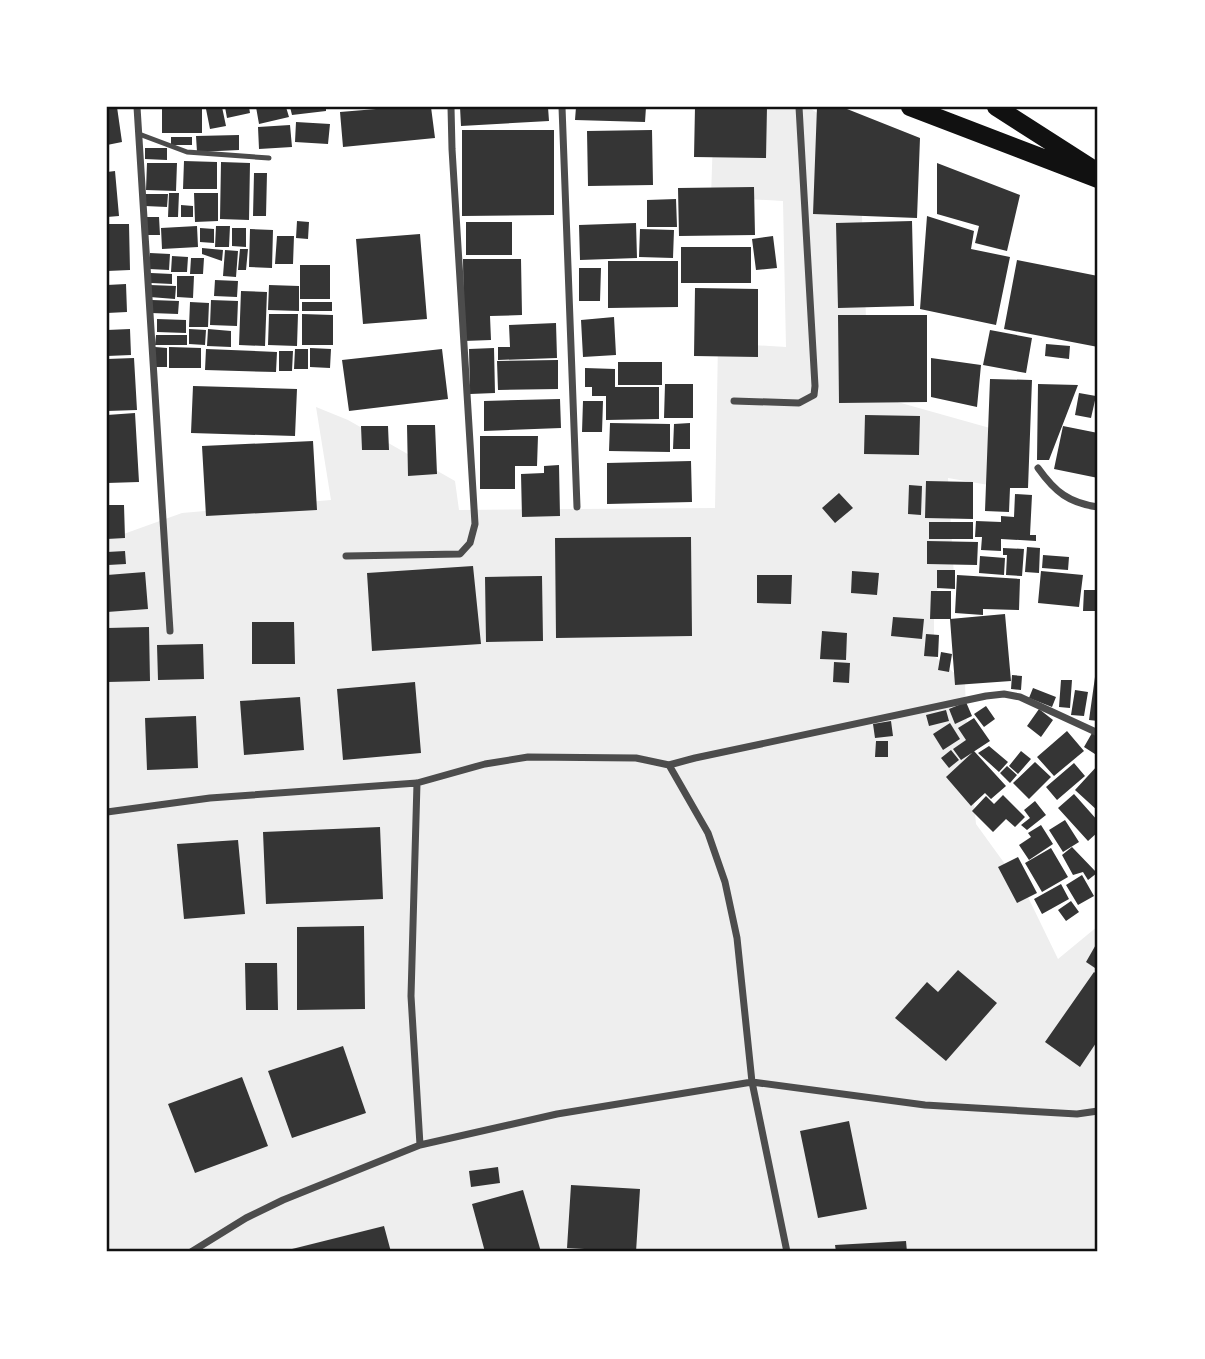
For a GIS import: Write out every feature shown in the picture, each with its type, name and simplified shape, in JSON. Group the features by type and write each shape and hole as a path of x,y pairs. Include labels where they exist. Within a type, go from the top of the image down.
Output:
{"main road":[{"path":"910,107 1098,178"},
{"path":"996,107 1098,172"}],"street":[{"path":"137,107 170,631"},
{"path":"346,556 460,554 470,542 475,524 451,107"},
{"path":"562,107 578,507"},
{"path":"734,401 799,403 814,395 815,372 799,107"},
{"path":"1038,468 1047,482 1062,496 1080,504 1098,507"},
{"path":"107,812 210,798 417,783 485,764 528,758 636,758 669,765 1004,694 1020,697 1098,733"},
{"path":"669,765 708,833 725,881 737,938 752,1082 788,1252"},
{"path":"417,783 411,996 420,1145"},
{"path":"191,1252 246,1218 284,1200 420,1145 557,1114 752,1082 925,1105 1077,1114 1098,1111"}],"lane":[{"path":"139,134 187,152 269,158"}],"shaded area":[{"path":"714,107 808,107 859,140 869,394 997,430 1006,488 948,478 954,576 934,593 934,656 965,682 976,824 1026,893 1058,959 1098,926 1098,1252 107,1252 107,540 182,513 331,500 316,407 348,420 455,481 459,510 715,508 718,343 786,347 783,201 711,197"}],"building":[{"path":"117,107 122,142 107,145 107,108"},
{"path":"162,107 202,107 202,133 162,133"},
{"path":"222,107 226,126 210,129 206,109"},
{"path":"225,107 249,107 250,113 227,118"},
{"path":"256,107 286,107 289,117 259,124"},
{"path":"290,107 326,107 326,111 292,115"},
{"path":"431,107 435,138 343,147 340,112"},
{"path":"460,107 548,107 549,121 461,126"},
{"path":"576,107 646,107 645,122 575,120"},
{"path":"695,107 767,107 766,158 694,157"},
{"path":"817,107 842,107 920,138 917,218 813,214"},
{"path":"296,122 330,124 328,144 295,142"},
{"path":"290,125 292,147 259,149 258,127"},
{"path":"462,130 554,130 554,215 462,216"},
{"path":"652,130 653,185 588,186 587,131"},
{"path":"239,135 239,150 197,152 196,136"},
{"path":"171,137 192,137 192,145 171,145"},
{"path":"145,148 167,148 167,160 145,159"},
{"path":"184,161 217,162 217,189 183,189"},
{"path":"221,162 250,163 249,220 220,219"},
{"path":"147,163 177,163 176,191 146,190"},
{"path":"937,163 1020,195 1007,251 975,243 979,226 937,214"},
{"path":"115,171 119,216 107,217 107,172"},
{"path":"254,173 267,173 266,216 253,216"},
{"path":"754,187 755,235 679,236 678,188"},
{"path":"169,193 179,193 178,217 168,217"},
{"path":"194,193 218,193 218,221 195,222"},
{"path":"145,194 168,194 167,207 145,206"},
{"path":"676,199 677,227 647,227 647,200"},
{"path":"181,205 193,206 193,217 181,217"},
{"path":"927,216 974,231 971,249 1010,257 996,325 920,309"},
{"path":"146,217 159,217 160,235 147,235"},
{"path":"297,221 309,222 308,239 296,238"},
{"path":"912,221 914,306 838,308 836,223"},
{"path":"466,222 512,222 512,255 466,255"},
{"path":"636,223 637,258 580,260 579,225"},
{"path":"107,224 129,224 130,270 107,271"},
{"path":"197,226 198,247 162,249 161,228"},
{"path":"216,226 230,226 229,247 215,247"},
{"path":"200,228 214,229 214,243 200,242"},
{"path":"232,228 246,228 246,247 232,246"},
{"path":"250,229 273,230 272,268 249,267"},
{"path":"640,229 674,230 673,258 639,257"},
{"path":"420,234 427,319 363,324 356,239"},
{"path":"277,236 294,236 293,264 275,264"},
{"path":"773,236 777,268 756,270 752,239"},
{"path":"681,247 751,247 751,283 681,283"},
{"path":"202,248 223,250 222,261 202,254"},
{"path":"240,249 248,249 246,270 238,270"},
{"path":"225,250 238,251 236,277 223,276"},
{"path":"150,253 170,254 169,270 149,269"},
{"path":"172,256 188,257 187,272 171,272"},
{"path":"191,258 204,258 203,274 190,274"},
{"path":"463,259 521,259 522,315 490,316 491,340 464,341"},
{"path":"1017,260 1098,276 1098,347 1004,329"},
{"path":"608,261 678,261 678,307 608,308"},
{"path":"300,265 330,265 330,299 300,299"},
{"path":"579,268 601,268 600,301 579,301"},
{"path":"151,273 172,274 172,284 151,283"},
{"path":"177,276 194,276 193,298 177,297"},
{"path":"215,280 238,281 237,297 214,296"},
{"path":"126,284 127,312 107,313 107,285"},
{"path":"150,285 176,286 175,299 150,297"},
{"path":"269,285 299,286 299,311 268,310"},
{"path":"695,288 758,289 758,357 694,356"},
{"path":"241,291 267,292 265,346 239,345"},
{"path":"152,300 179,301 178,314 151,313"},
{"path":"211,300 238,301 237,326 210,325"},
{"path":"190,302 209,303 208,327 189,327"},
{"path":"302,302 332,302 332,311 302,311"},
{"path":"269,314 298,314 297,346 268,345"},
{"path":"302,314 333,315 333,345 302,345"},
{"path":"838,315 927,315 927,402 839,403"},
{"path":"614,317 616,355 583,357 581,320"},
{"path":"157,319 186,320 186,333 157,332"},
{"path":"556,323 557,358 498,360 498,347 510,347 509,325"},
{"path":"130,329 131,355 107,356 107,330"},
{"path":"189,329 206,330 205,345 189,344"},
{"path":"208,329 231,331 231,347 207,346"},
{"path":"990,330 1032,338 1026,373 983,365"},
{"path":"156,335 187,335 187,345 155,345"},
{"path":"1046,344 1070,346 1069,359 1045,356"},
{"path":"155,347 167,348 167,367 154,367"},
{"path":"169,347 201,348 201,368 169,368"},
{"path":"310,348 331,349 330,368 310,367"},
{"path":"494,348 495,393 470,394 469,349"},
{"path":"206,349 277,352 276,372 205,370"},
{"path":"295,349 308,349 308,369 294,369"},
{"path":"442,349 448,399 349,411 342,360"},
{"path":"279,351 293,351 292,371 279,371"},
{"path":"134,358 137,410 107,411 107,359"},
{"path":"931,358 981,365 977,407 931,397"},
{"path":"558,360 558,389 498,390 497,361"},
{"path":"618,362 662,362 662,385 618,385"},
{"path":"585,368 615,369 615,387 659,387 659,419 606,420 606,396 592,396 592,387 585,387"},
{"path":"990,379 1032,380 1028,488 1010,488 1009,512 985,511"},
{"path":"665,384 693,384 693,418 664,418"},
{"path":"1038,384 1078,385 1049,460 1037,460"},
{"path":"193,386 297,389 295,436 191,433"},
{"path":"1079,393 1096,396 1091,418 1075,415"},
{"path":"560,399 561,428 484,431 484,401"},
{"path":"583,401 603,401 602,432 582,432"},
{"path":"135,413 139,482 107,483 107,415"},
{"path":"865,415 920,416 919,455 864,454"},
{"path":"610,423 670,424 670,452 609,451"},
{"path":"690,423 690,449 673,449 674,424"},
{"path":"407,425 435,425 437,474 408,476"},
{"path":"361,426 388,426 389,450 362,450"},
{"path":"1063,426 1098,433 1098,478 1054,469"},
{"path":"480,436 538,436 537,466 515,466 515,489 480,489"},
{"path":"313,441 317,510 206,516 202,446"},
{"path":"691,461 692,502 607,504 607,463"},
{"path":"559,465 560,516 522,517 521,474 544,473 544,466"},
{"path":"926,481 973,482 973,519 925,518"},
{"path":"909,485 922,486 921,515 908,514"},
{"path":"839,493 853,508 835,523 822,508"},
{"path":"1015,494 1032,495 1030,535 1036,535 1036,541 1001,539 1001,551 981,550 982,537 975,537 976,521 1001,522 1001,516 1014,517"},
{"path":"107,505 124,505 125,538 107,539"},
{"path":"929,522 973,522 973,539 929,539"},
{"path":"691,537 692,636 556,638 555,538"},
{"path":"927,541 978,542 977,565 927,564"},
{"path":"1027,547 1040,548 1039,573 1025,572"},
{"path":"1003,548 1024,549 1022,576 1006,575 1007,555 1003,555"},
{"path":"125,551 126,564 108,565 107,552"},
{"path":"1043,555 1069,557 1068,570 1042,568"},
{"path":"980,556 1005,558 1004,575 979,573"},
{"path":"473,566 481,644 372,651 367,573"},
{"path":"937,570 955,570 955,589 937,588"},
{"path":"852,571 879,573 877,595 851,593"},
{"path":"1041,571 1083,575 1079,607 1038,603"},
{"path":"145,572 148,609 107,612 107,575"},
{"path":"757,575 792,575 791,604 757,603"},
{"path":"957,575 1020,579 1019,610 983,609 983,615 955,613"},
{"path":"542,576 543,641 486,642 485,577"},
{"path":"1084,590 1098,590 1098,611 1083,611"},
{"path":"931,591 951,591 951,619 930,619"},
{"path":"1005,614 1011,681 955,685 950,619"},
{"path":"893,617 924,619 922,639 891,636"},
{"path":"252,622 294,622 295,664 252,664"},
{"path":"149,627 150,681 107,682 107,628"},
{"path":"822,631 847,633 846,660 820,659"},
{"path":"926,634 939,635 938,657 924,656"},
{"path":"203,644 204,679 158,680 157,645"},
{"path":"941,652 952,654 949,672 938,670"},
{"path":"834,662 850,663 849,683 833,682"},
{"path":"1012,675 1022,676 1021,690 1011,689"},
{"path":"1095,677 1098,677 1098,721 1089,720"},
{"path":"1061,680 1072,680 1070,708 1059,707"},
{"path":"415,682 421,753 343,760 337,689"},
{"path":"1033,688 1056,697 1052,707 1029,698"},
{"path":"1075,690 1088,692 1084,716 1071,715"},
{"path":"300,697 304,750 244,755 240,701"},
{"path":"966,702 972,716 955,724 949,709"},
{"path":"986,706 995,719 984,727 974,714"},
{"path":"1039,709 1053,720 1041,737 1027,726"},
{"path":"946,710 949,721 929,726 926,715"},
{"path":"196,716 198,768 147,770 145,718"},
{"path":"974,718 990,741 961,760 953,749 966,740 958,728"},
{"path":"891,721 893,736 875,738 873,724"},
{"path":"950,723 960,739 943,750 933,734"},
{"path":"1067,731 1084,751 1054,776 1037,757"},
{"path":"1092,733 1098,736 1098,756 1084,747"},
{"path":"876,741 888,741 888,757 875,757"},
{"path":"989,746 1008,762 999,772 978,753"},
{"path":"951,750 959,760 949,768 941,758"},
{"path":"974,751 1006,786 991,799 985,793 971,806 946,777"},
{"path":"1021,751 1031,759 1018,774 1009,766"},
{"path":"1035,762 1051,777 1029,799 1013,783"},
{"path":"1074,763 1085,776 1057,800 1046,787"},
{"path":"1098,765 1098,811 1075,790"},
{"path":"1007,766 1017,775 1010,783 1000,773"},
{"path":"1074,794 1098,821 1098,832 1088,841 1058,808"},
{"path":"1003,795 1025,817 1015,827 1006,819 993,832 972,811 986,796 994,804"},
{"path":"1035,801 1046,815 1027,830 1021,825 1030,818 1024,810"},
{"path":"1065,820 1079,842 1063,852 1049,830"},
{"path":"1041,825 1053,844 1029,860 1019,845 1031,837 1028,833"},
{"path":"380,827 383,899 266,904 263,832"},
{"path":"238,840 245,914 184,919 177,844"},
{"path":"1072,847 1097,873 1088,880 1083,872 1073,875 1062,855"},
{"path":"1051,848 1068,877 1042,892 1025,863"},
{"path":"1018,857 1037,893 1017,903 998,867"},
{"path":"1082,875 1094,896 1078,905 1066,885"},
{"path":"1061,884 1069,899 1042,914 1034,899"},
{"path":"1071,901 1079,912 1066,921 1058,910"},
{"path":"364,926 365,1009 297,1010 297,927"},
{"path":"1098,941 1098,970 1086,962"},
{"path":"245,963 277,963 278,1010 246,1010"},
{"path":"958,970 997,1003 946,1061 895,1018 927,982 938,992"},
{"path":"1094,972 1098,975 1098,1040 1080,1067 1045,1042"},
{"path":"343,1046 366,1113 292,1138 268,1071"},
{"path":"242,1077 268,1146 195,1173 168,1104"},
{"path":"849,1121 867,1209 818,1218 800,1131"},
{"path":"498,1167 500,1183 471,1187 469,1171"},
{"path":"571,1185 640,1189 636,1252 567,1248"},
{"path":"523,1190 541,1252 485,1252 472,1204"},
{"path":"384,1226 391,1252 288,1250"},
{"path":"906,1241 907,1252 836,1252 835,1245"}]}
